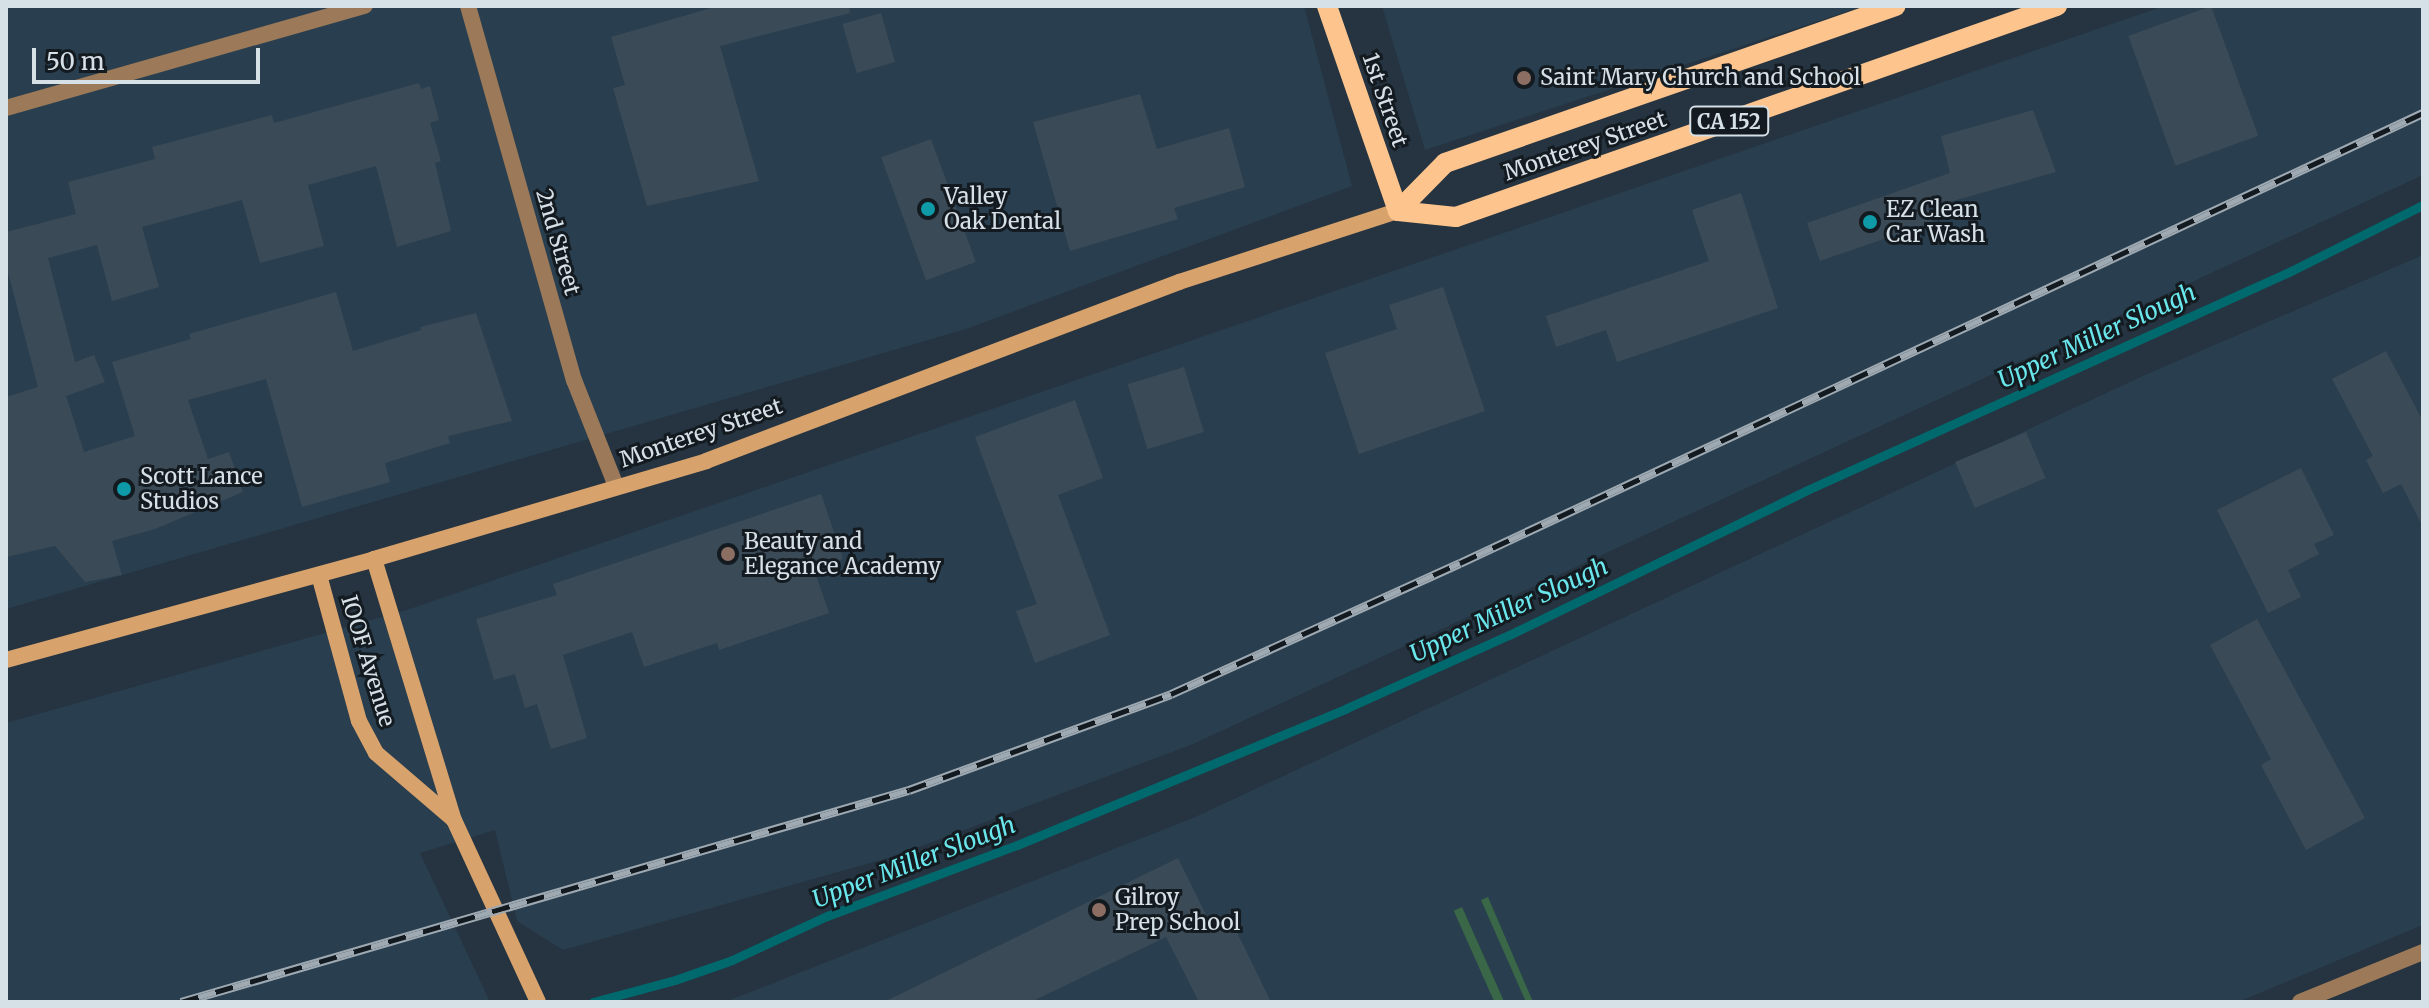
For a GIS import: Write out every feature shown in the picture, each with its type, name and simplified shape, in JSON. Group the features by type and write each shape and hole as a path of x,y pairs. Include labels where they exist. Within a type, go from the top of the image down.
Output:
{"main road":[{"name":"1st Street","path":"1327,6 1398,211"},
{"name":"Monterey Street","path":"1398,211 1445,163 1895,6"},
{"name":"Monterey Street","path":"6,660 319,575 706,461 1179,282 1398,211 1456,217 2057,6"},
{"name":"IOOF Avenue","path":"374,559 454,820 538,1002"},
{"name":"IOOF Avenue","path":"319,575 359,721 376,753 454,820"}],"street":[{"path":"6,108 365,6"},
{"name":"2nd Street","path":"468,6 574,380 616,486"},
{"path":"2300,1002 2423,952"}],"shaded area":[{"path":"6,6 1304,6 1352,186 966,329 6,609"},
{"name":"Saint Mary Church and School","path":"1382,6 1864,6 1425,150"},
{"path":"2164,6 2423,6 2423,175 1193,744 898,855 563,950 517,921 495,830 420,853 490,1002 6,1002 6,723 407,610"},
{"path":"2423,255 2423,925 2238,1002 725,1002 1193,818 2145,375"}],"green space":[{"path":"1488,897 1533,1002 1526,1002 1481,900"},
{"path":"1462,907 1504,1002 1494,1002 1454,911"}],"building":[{"path":"718,6 849,6 850,13 720,46 759,181 647,206 613,88 625,85 611,37"},
{"path":"2211,6 2258,136 2176,166 2128,36"},
{"path":"881,13 895,62 857,73 843,24"},
{"path":"419,83 421,89 430,86 439,120 430,123 441,161 435,163 451,231 397,247 376,166 308,185 324,246 260,263 242,200 142,227 159,287 112,301 97,245 48,258 75,362 94,355 105,382 66,396 84,452 135,436 112,362 191,339 189,334 336,292 353,351 421,330 420,327 476,313 512,421 448,436 450,443 385,463 390,482 302,507 266,379 188,400 208,459 229,452 243,492 155,529 112,541 122,575 85,582 55,546 6,557 6,397 38,387 6,265 6,232 76,214 68,182 155,159 152,147 272,115 274,123"},
{"path":"1140,94 1157,149 1229,128 1245,187 1174,208 1178,219 1070,251 1033,122"},
{"path":"2033,110 2056,172 1928,208 1933,222 1820,261 1807,223 1950,173 1941,136"},
{"name":"Valley Oak Dental","path":"931,139 976,262 926,280 881,157"},
{"path":"1741,193 1778,308 1617,362 1606,330 1556,347 1546,316 1709,261 1692,210"},
{"path":"1443,287 1485,411 1359,454 1325,353 1397,329 1389,305"},
{"path":"2386,351 2423,421 2423,527 2401,484 2383,493 2366,460 2373,456 2332,379"},
{"path":"1184,367 1204,432 1147,449 1128,384"},
{"path":"1075,400 1103,478 1058,495 1110,635 1035,663 1016,611 1037,604 975,437"},
{"path":"2026,432 2046,478 1975,508 1955,462"},
{"path":"2301,468 2334,535 2314,544 2319,554 2288,570 2301,597 2268,613 2217,510"},
{"path":"821,494 843,559 814,569 829,613 719,650 717,643 644,667 632,632 563,655 587,738 551,749 537,704 525,708 515,674 494,680 476,619 557,595 553,584"},
{"path":"2257,619 2365,818 2306,850 2261,765 2271,759 2210,645"},
{"path":"1178,858 1213,929 1231,920 1271,1002 1199,1002 1166,937 1031,1002 884,1002"}],"waterway":[{"name":"Upper Miller Slough","path":"593,1002 675,980 732,960 827,916 1017,845 1347,708 1509,635 1805,491 2289,272 2423,205"}],"railway":[{"path":"181,1002 909,790 1171,694 1460,563 2423,113"}],"place":[{"name":"Saint Mary Church and School","path":"1524,78"},
{"name":"Valley Oak Dental","path":"928,209"},
{"name":"EZ Clean Car Wash","path":"1870,222"},
{"name":"Scott Lance Studios","path":"124,489"},
{"name":"Beauty and Elegance Academy","path":"728,554"},
{"name":"Gilroy Prep School","path":"1099,910"}]}
